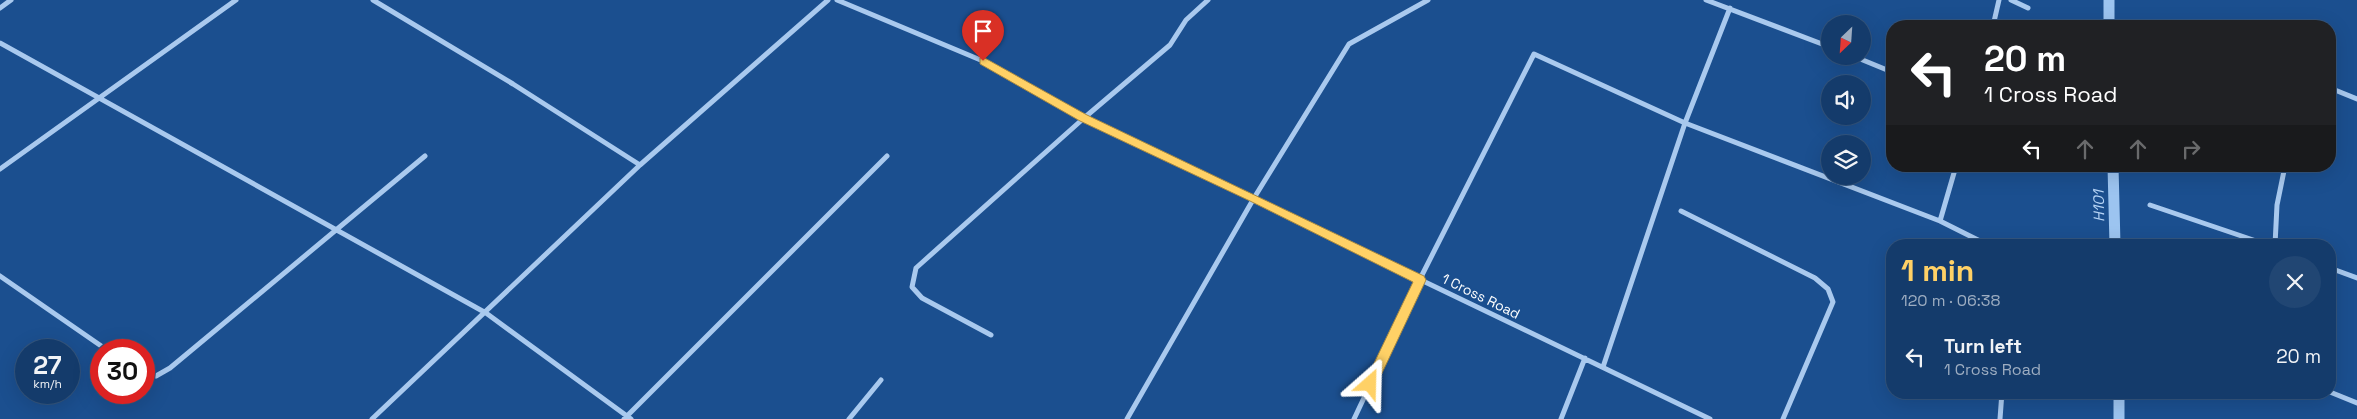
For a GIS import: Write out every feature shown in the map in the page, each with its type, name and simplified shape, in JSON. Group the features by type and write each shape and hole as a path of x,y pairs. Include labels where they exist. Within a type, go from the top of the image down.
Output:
{"street":[{"path":"0,8 11,0"},
{"path":"0,169 236,0"},
{"path":"373,0 513,84 640,165"},
{"path":"372,419 640,165 828,0"},
{"name":"1 Cross Road","path":"837,0 983,61 1084,118 1254,198 1710,419"},
{"path":"991,336 922,298 912,286 916,268 1084,118 1170,45 1186,20 1208,0"},
{"path":"1127,419 1254,198 1349,44 1426,3 1428,0"},
{"path":"1706,0 1821,43"},
{"path":"1994,20 1999,0"},
{"path":"2011,0 2028,8"},
{"path":"1603,367 1685,123 1730,8"},
{"path":"0,43 338,229 486,313 627,418 887,156"},
{"path":"1354,419 1420,280 1534,54 1685,123 1940,220 1976,239"},
{"path":"1871,63 1886,70"},
{"path":"2336,90 2357,98"},
{"path":"155,376 170,368 426,156"},
{"path":"1940,220 1954,172"},
{"path":"2275,239 2277,205 2285,172"},
{"path":"2150,205 2250,239"},
{"path":"1681,211 1815,278 1828,289 1833,302 1783,419"},
{"path":"2336,270 2357,278"},
{"path":"0,276 91,339"},
{"path":"1561,419 1585,358"},
{"path":"849,419 881,380"},
{"path":"2336,394 2357,403"},
{"path":"2000,419 2001,399"}],"waterway":[{"name":"H101","path":"2109,0 2109,20"},
{"name":"H101","path":"2113,172 2115,239"},
{"name":"H101","path":"2119,399 2119,419"}],"route":[{"path":"983,61 1084,118 1254,198 1420,280 1370,384"}]}
